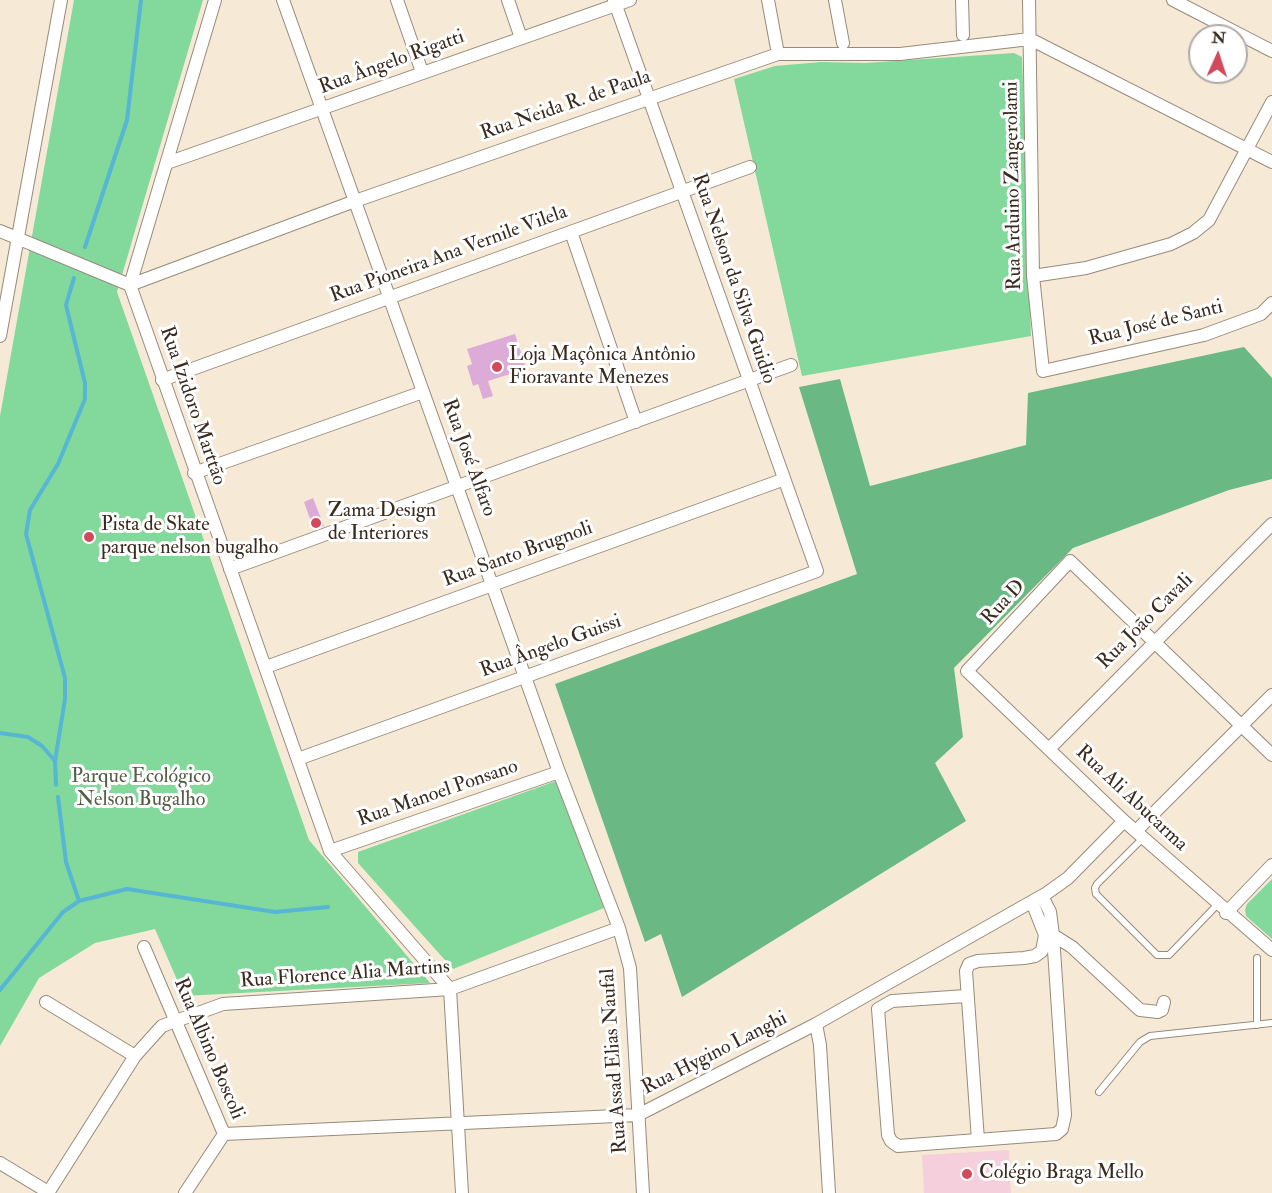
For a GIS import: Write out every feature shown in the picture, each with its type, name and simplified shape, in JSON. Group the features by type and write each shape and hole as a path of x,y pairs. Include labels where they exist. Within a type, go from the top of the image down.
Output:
{"street":[{"path":"0,336 61,0"},
{"path":"0,231 130,285 215,0"},
{"name":"Rua José Alfaro","path":"283,0 559,772 619,928"},
{"path":"397,0 423,72"},
{"path":"508,0 521,38"},
{"name":"Rua Ângelo Rigatti","path":"167,163 521,38 615,2 630,0"},
{"path":"768,0 778,54"},
{"path":"835,0 843,43"},
{"path":"962,0 963,35"},
{"name":"Rua Arduino Zangerolami","path":"1029,0 1033,276 1043,371"},
{"path":"1173,0 1272,51"},
{"name":"Rua Nelson da Silva Guidio","path":"615,2 782,480 817,571"},
{"path":"1030,39 1272,162"},
{"name":"Rua Neida R. de Paula","path":"130,285 355,201 778,54 900,54 1030,39"},
{"path":"1033,276 1086,268 1171,244 1193,232 1209,220 1272,102"},
{"name":"Rua Pioneira Ana Vernile Vilela","path":"162,380 750,167"},
{"path":"571,232 636,422"},
{"name":"Rua Izidoro Marttão","path":"130,285 194,473 266,667 330,852 450,989"},
{"name":"Rua José de Santi","path":"1043,371 1204,335 1261,314 1272,303"},
{"path":"230,569 791,365"},
{"path":"194,473 423,392"},
{"name":"Rua Santo Brugnoli","path":"266,667 782,480"},
{"name":"Rua João Cavali","path":"1049,749 1272,524"},
{"name":"Rua D","path":"967,671 1070,561 1154,642"},
{"name":"Rua Ângelo Guissi","path":"298,759 817,571"},
{"path":"1154,642 1272,755"},
{"name":"Rua Ali Abucarma","path":"967,671 1124,821 1222,909 1272,950"},
{"path":"1140,834 1272,695"},
{"name":"Rua Manoel Ponsano","path":"330,852 559,772"},
{"name":"Rua Hygino Langhi","path":"224,1134 638,1115 816,1024 1037,899 1068,878 1124,821"},
{"path":"1222,909 1272,865"},
{"path":"966,996 892,1001 879,1010 888,1135 891,1141 898,1146 1056,1134 1065,1124 1049,935 1050,912 1037,899"},
{"name":"Rua Florence Alia Martins","path":"48,1193 135,1056 162,1026 223,1004 450,989 619,928"},
{"name":"Rua Assad Elias Naufal","path":"619,928 630,968 643,1193"},
{"path":"978,1140 966,971 969,964 1035,956 1045,946 1049,935"},
{"path":"1049,935 1072,947 1140,1010 1158,1012 1162,1010 1164,1002"},
{"name":"Rua Albino Boscoli","path":"144,947 224,1134 185,1193"},
{"path":"450,989 462,1193"},
{"path":"46,1002 135,1056"},
{"path":"816,1024 820,1045 829,1193"},
{"path":"0,1163 48,1193"}],"lane":[{"path":"1140,834 1095,888 1096,894 1157,956 1169,956 1222,909"},
{"path":"1257,958 1257,1024"},
{"path":"1098,1092 1140,1042 1150,1036 1272,1023"}],"shaded area":[{"name":"Colégio Braga Mello","path":"1009,1150 1011,1193 924,1193 922,1155"}],"green space":[{"name":"Parque Ecológico Nelson Bugalho","path":"74,0 203,0 117,292 309,840 430,983 184,996 155,929 95,943 39,978 0,1046 0,416"},
{"path":"1014,53 1022,57 1031,336 802,376 734,79 775,66 821,62 865,63"},
{"path":"1244,347 1272,378 1272,479 1229,490 1073,548 954,668 963,737 935,763 966,821 682,997 661,934 645,942 555,684 857,574 799,387 840,379 870,486 1026,445 1028,393"},
{"path":"556,781 604,908 453,969 358,863 358,852"},
{"path":"1272,879 1272,939 1246,916 1245,910 1247,904"}],"building":[{"name":"Loja Maçônica Antônio Fioravante Menezes","path":"515,334 526,369 488,381 493,396 483,399 478,384 473,386 467,366 472,364 467,349"},
{"path":"313,498 324,526 314,530 304,502"}],"waterway":[{"path":"85,247 127,120 141,0"},
{"path":"56,785 55,761 65,699 65,678 26,534 30,510 58,464 85,399 85,383 66,305 74,278"},
{"path":"0,733 28,737 42,746 55,761"},
{"path":"58,797 66,862 79,901"},
{"path":"0,990 63,912 79,901 127,889 275,912 328,907"}],"place":[{"name":"Loja Maçônica Antônio Fioravante Menezes","path":"497,367"},
{"name":"Zama Design de Interiores","path":"316,523"},
{"name":"Pista de Skate parque nelson bugalho","path":"89,537"},
{"name":"Colégio Braga Mello","path":"967,1174"}]}
